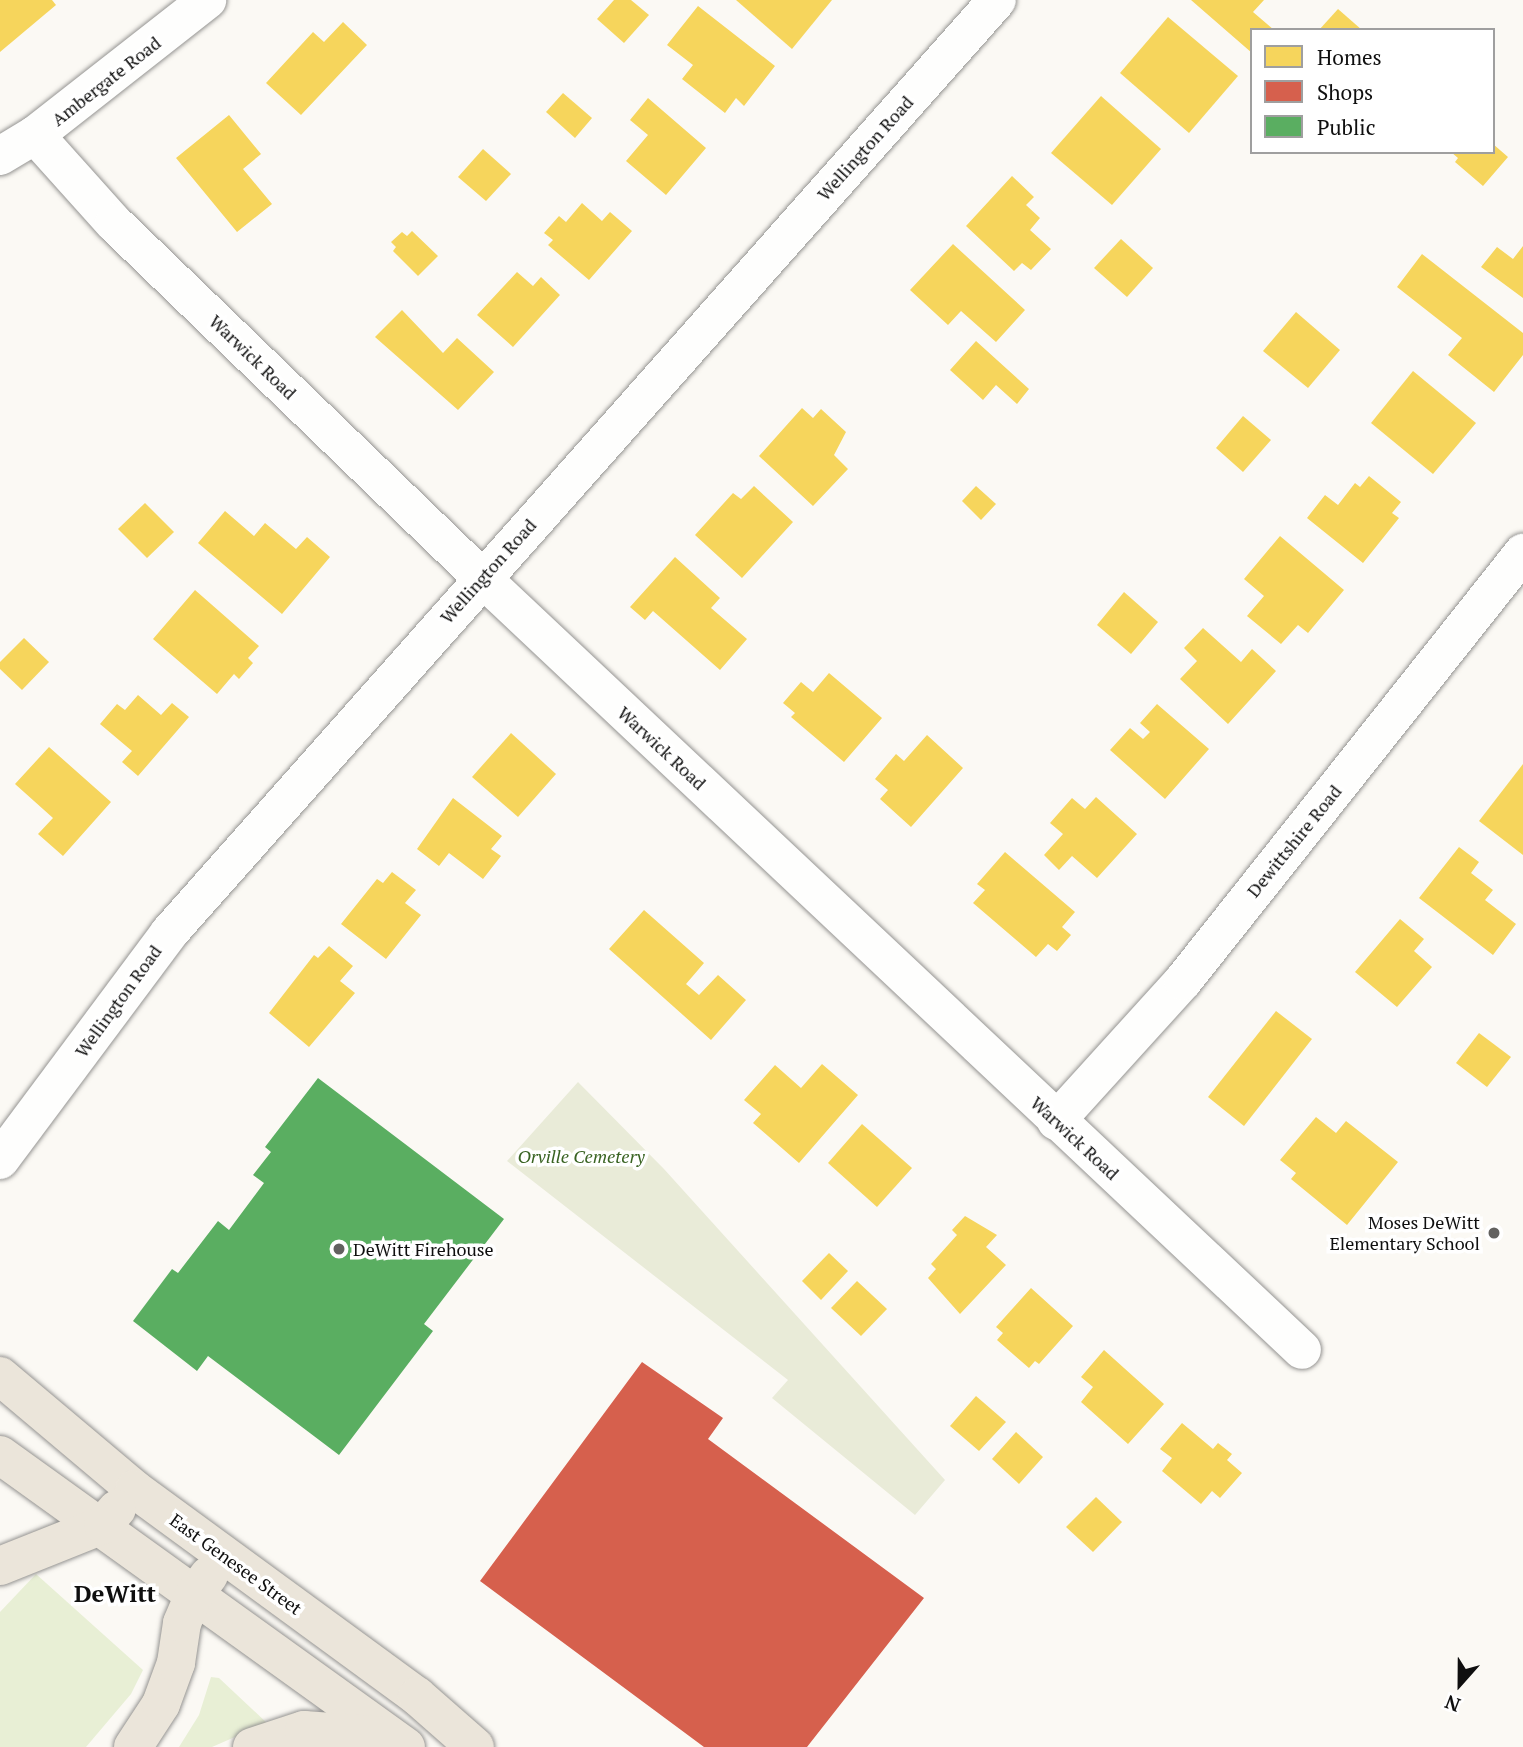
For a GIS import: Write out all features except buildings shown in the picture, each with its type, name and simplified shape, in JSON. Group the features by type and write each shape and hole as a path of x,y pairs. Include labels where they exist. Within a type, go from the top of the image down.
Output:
{"main road":[{"name":"East Genesee Street","path":"0,1376 134,1489 417,1696 475,1747"},
{"path":"0,1455 103,1525 194,1595 397,1742"},
{"path":"0,1566 103,1525 134,1489"},
{"path":"133,1747 171,1679 182,1622 194,1595 224,1555"},
{"path":"252,1747 304,1730 397,1742"}],"street":[{"name":"Ambergate Road","path":"0,156 35,135 207,0"},
{"name":"Wellington Road","path":"0,1160 169,933 997,0"},
{"name":"Warwick Road","path":"35,135 114,223 482,578 1302,1350"},
{"name":"Dewittshire Road","path":"1056,1121 1183,981 1523,553"}],"green space":[{"name":"Orville Cemetery","path":"578,1082 664,1169 945,1480 915,1515 772,1398 788,1380 507,1161"},
{"path":"36,1574 143,1670 131,1694 86,1747 0,1747 0,1612"},
{"path":"211,1677 219,1678 267,1723 212,1747 179,1747 199,1715"}],"place":[{"name":"Moses DeWitt Elementary School","path":"1494,1233"},
{"name":"DeWitt Firehouse","path":"339,1249"}],"district":[{"name":"DeWitt","path":"115,1594"}]}
